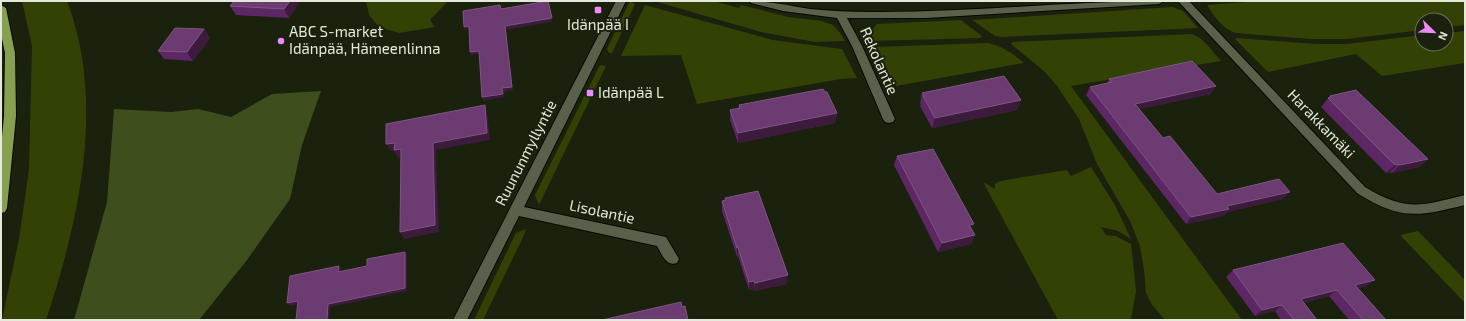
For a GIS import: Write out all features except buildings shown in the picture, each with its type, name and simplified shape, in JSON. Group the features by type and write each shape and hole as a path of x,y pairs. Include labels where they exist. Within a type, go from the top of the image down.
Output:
{"highway":[{"path":"1,8 10,54 10,116 1,208"}],"street":[{"name":"Ruununmyllyntie","path":"460,320 621,1"},
{"path":"755,1 799,10 841,16 902,16 1099,3 1160,1"},
{"name":"Harakkamäki","path":"1183,1 1366,193 1389,206 1406,210 1422,210 1465,200"},
{"name":"Rekolantie","path":"841,16 857,46 888,119"},
{"name":"Lisolantie","path":"515,210 661,241 672,259"}],"green space":[{"path":"22,1 67,1 79,40 85,80 86,120 84,161 69,243 46,320 2,320 19,239 29,169 32,46"},
{"path":"366,1 448,1 430,20 435,27 399,33 379,27 369,15"},
{"path":"630,1 635,4 612,53 609,53 607,49"},
{"path":"654,1 718,1 717,2 739,8 741,5 788,17 822,21 833,25 845,41 815,42 761,32"},
{"path":"1260,1 1465,1 1465,25 1454,26 1454,12 1414,12 1414,31 1347,39 1310,39 1236,33 1223,26 1207,5"},
{"path":"645,5 773,40 842,49 857,78 841,79 697,104 681,55 621,56"},
{"path":"1173,7 1183,11 1198,28 1001,37 995,36 972,20"},
{"path":"961,20 982,36 980,38 870,41 867,36 877,24"},
{"path":"1465,31 1465,63 1382,76 1356,54 1268,72 1235,39 1316,44 1347,44 1414,36 1414,52 1454,52 1454,32"},
{"path":"1192,34 1200,38 1221,61 1071,86 1242,320 1165,320 1152,305 1146,293 1140,246 1130,221 1097,164 1079,119 1057,86 1045,72 1011,44 1012,42"},
{"path":"988,43 1003,48 1024,63 896,86 873,47"},
{"path":"600,65 606,66 539,205 535,195"},
{"path":"321,91 302,145 290,199 247,260 199,320 74,320 107,202 114,109 171,112 198,109 231,117 272,94"},
{"path":"1091,167 1115,205 1131,239 1118,231 1101,227 1106,235 1116,236 1131,244 1136,291 1131,320 1058,320 983,182 995,189 995,184 1000,181 1067,170 1071,176"},
{"path":"526,229 483,320 474,320 516,233"},
{"path":"1418,231 1465,280 1465,303 1400,235"}],"place":[{"name":"Idänpää I","path":"598,10"},
{"name":"ABC S-market Idänpää, Hämeenlinna","path":"281,41"},
{"name":"Idänpää L","path":"590,93"}]}
